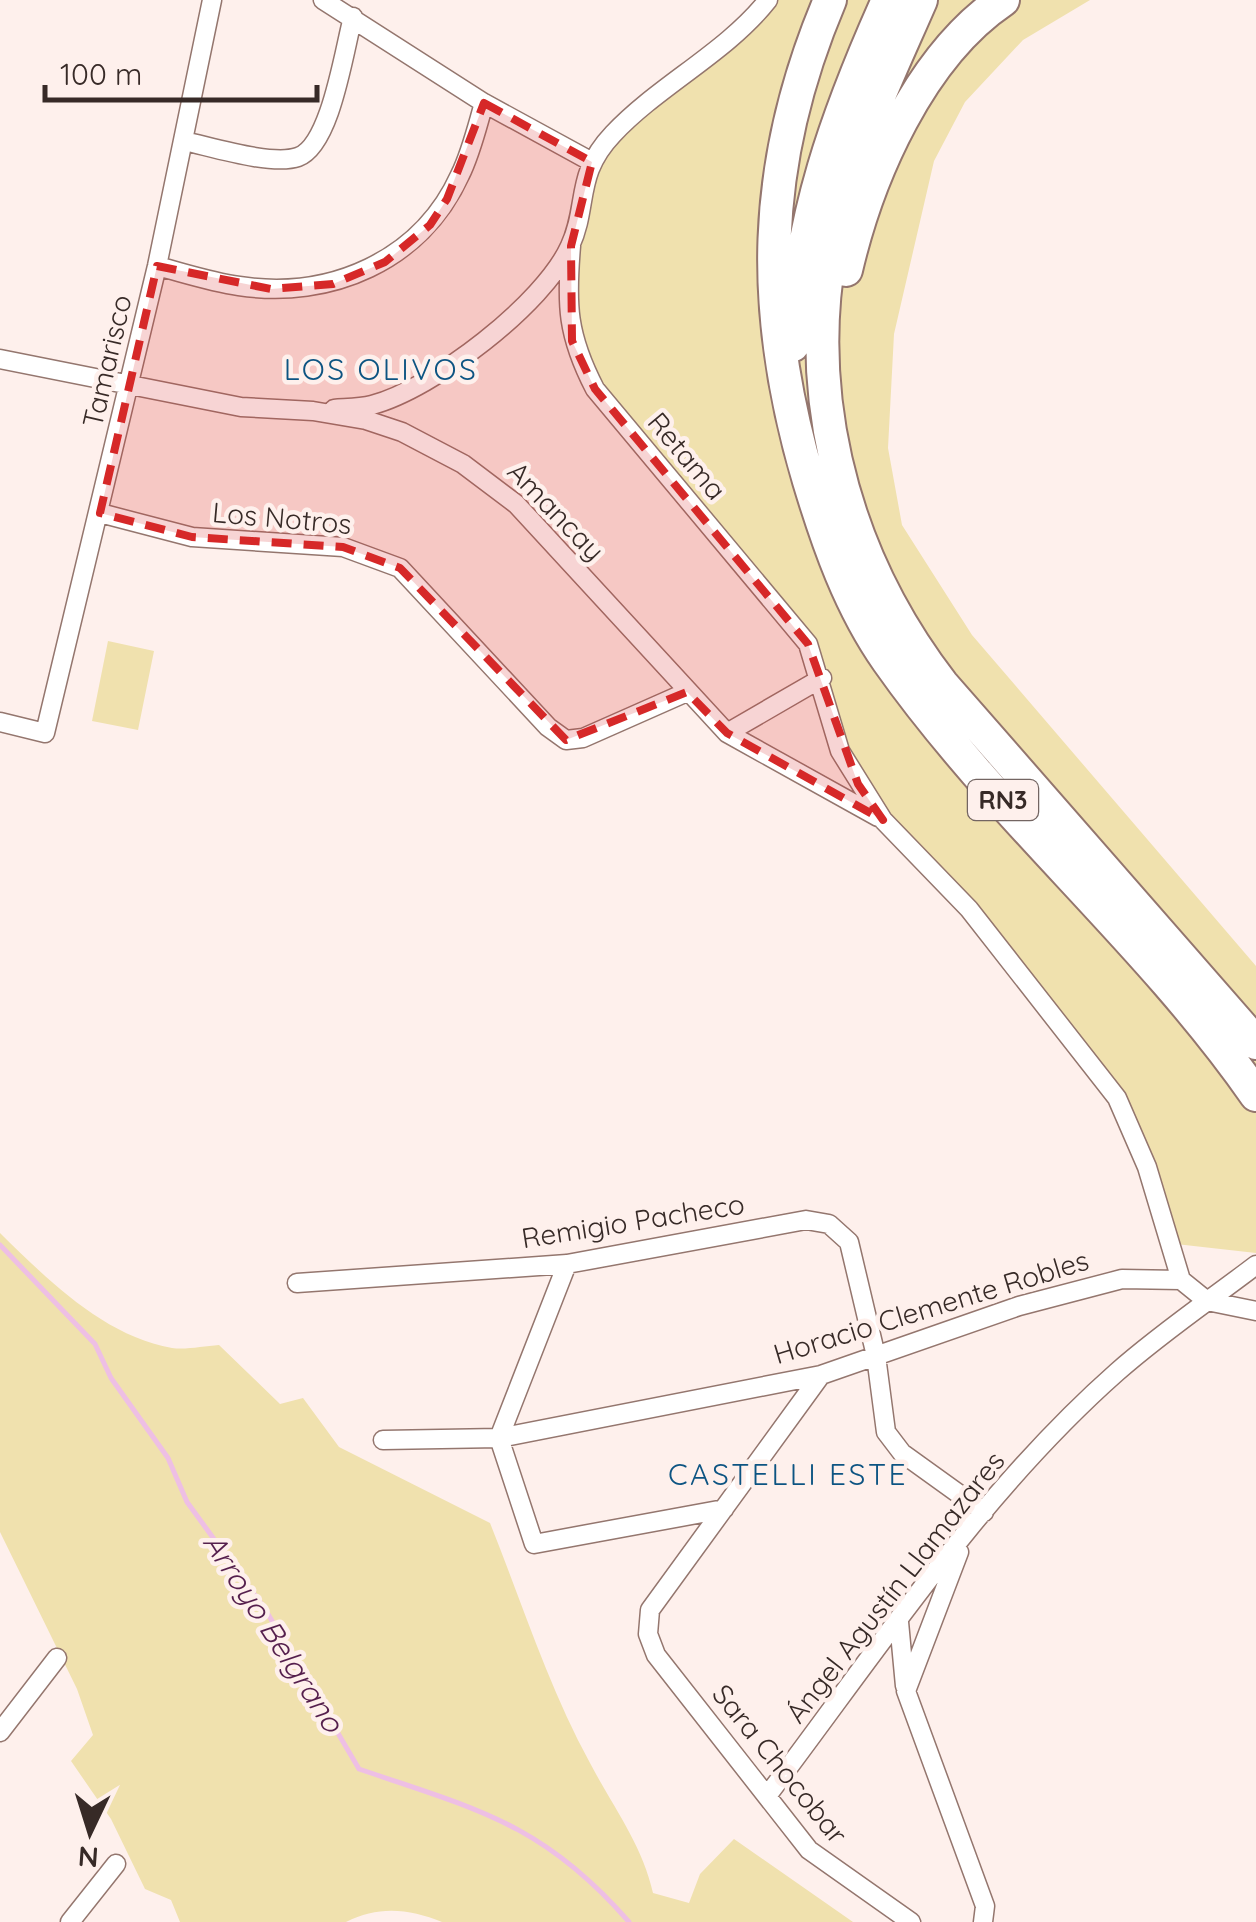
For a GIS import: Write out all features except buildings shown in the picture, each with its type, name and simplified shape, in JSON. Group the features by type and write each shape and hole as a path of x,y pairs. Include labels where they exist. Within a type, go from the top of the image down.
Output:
{"highway":[{"path":"806,471 780,362 773,253 783,157 815,34 830,0"},
{"name":"RN3","path":"888,0 826,153 799,262 794,382 806,471 840,572 889,662 1033,835 1228,1055 1256,1095"},
{"name":"RN3","path":"922,0 871,116 839,210 825,290 823,372 835,461 855,531 885,598 920,656 1256,1044"},
{"path":"823,372 852,246 899,129 954,45 1003,0"}],"street":[{"name":"Tamarisco","path":"0,722 45,732 157,266 212,0"},
{"path":"324,0 484,103 592,162 612,134 768,0"},
{"path":"184,141 276,158 296,158 310,150 322,134 353,17"},
{"path":"157,266 237,286 271,289 333,284 385,262 430,225 447,199 461,174 484,103"},
{"name":"Retama","path":"592,162 583,183 570,246 566,308 572,341 595,389 808,644 822,678 840,751 882,820"},
{"path":"313,411 372,405 416,386 473,351 529,300 570,246"},
{"name":"Amancay","path":"0,361 241,407 313,411 402,432 492,482 728,733 882,820"},
{"name":"Los Notros","path":"100,513 192,537 342,547 400,568 548,727 566,740 584,738 687,692"},
{"path":"728,733 822,678"},
{"path":"882,820 969,909 1117,1098 1147,1167 1181,1280 1207,1301 1256,1311"},
{"name":"Remigio Pacheco","path":"297,1283 567,1264 806,1220 829,1224 849,1242 876,1356"},
{"path":"567,1264 499,1438 534,1544 724,1509 821,1375"},
{"name":"Ángel Agustín Llamazares","path":"767,1796 984,1512 1116,1373 1256,1264"},
{"name":"Horacio Clemente Robles","path":"383,1440 499,1438 821,1375 1019,1306 1105,1282 1148,1277 1181,1280"},
{"path":"876,1356 886,1432 902,1453 984,1512"},
{"name":"Sara Chocobar","path":"724,1509 650,1610 648,1634 656,1655 809,1850 911,1922"},
{"path":"906,1692 966,1533"},
{"path":"899,1622 906,1692 984,1914"},
{"path":"0,1732 57,1658"},
{"path":"70,1922 116,1864"}],"highlighted area":[{"path":"484,103 592,162 571,246 572,341 595,389 808,644 858,784 883,820 727,733 687,692 566,740 400,568 343,547 192,537 100,513 157,266 271,289 333,284 385,262 430,225 447,199"}],"shaded area":[{"path":"768,0 1090,0 1023,40 965,102 934,161 894,334 888,448 902,525 972,635 1256,966 1256,1253 1167,1243 1117,1098 858,784 815,658 595,389 567,308 592,162"},
{"path":"108,641 154,651 138,730 92,721"},
{"path":"0,1233 58,1287 100,1319 147,1342 172,1348 219,1345 280,1404 303,1398 339,1447 490,1523 562,1705 634,1842 653,1893 689,1903 700,1874 734,1839 853,1922 442,1922 418,1914 382,1911 346,1922 180,1922 171,1900 145,1889 111,1819 71,1761 93,1735 77,1689 0,1532"}],"waterway":[{"name":"Arroyo Belgrano","path":"0,1245 95,1344 111,1378 168,1458 187,1502 265,1609 359,1769 474,1809 537,1841 568,1862 629,1922"}],"district":[{"name":"LOS OLIVOS","path":"381,370"},
{"name":"CASTELLI ESTE","path":"788,1475"}]}
